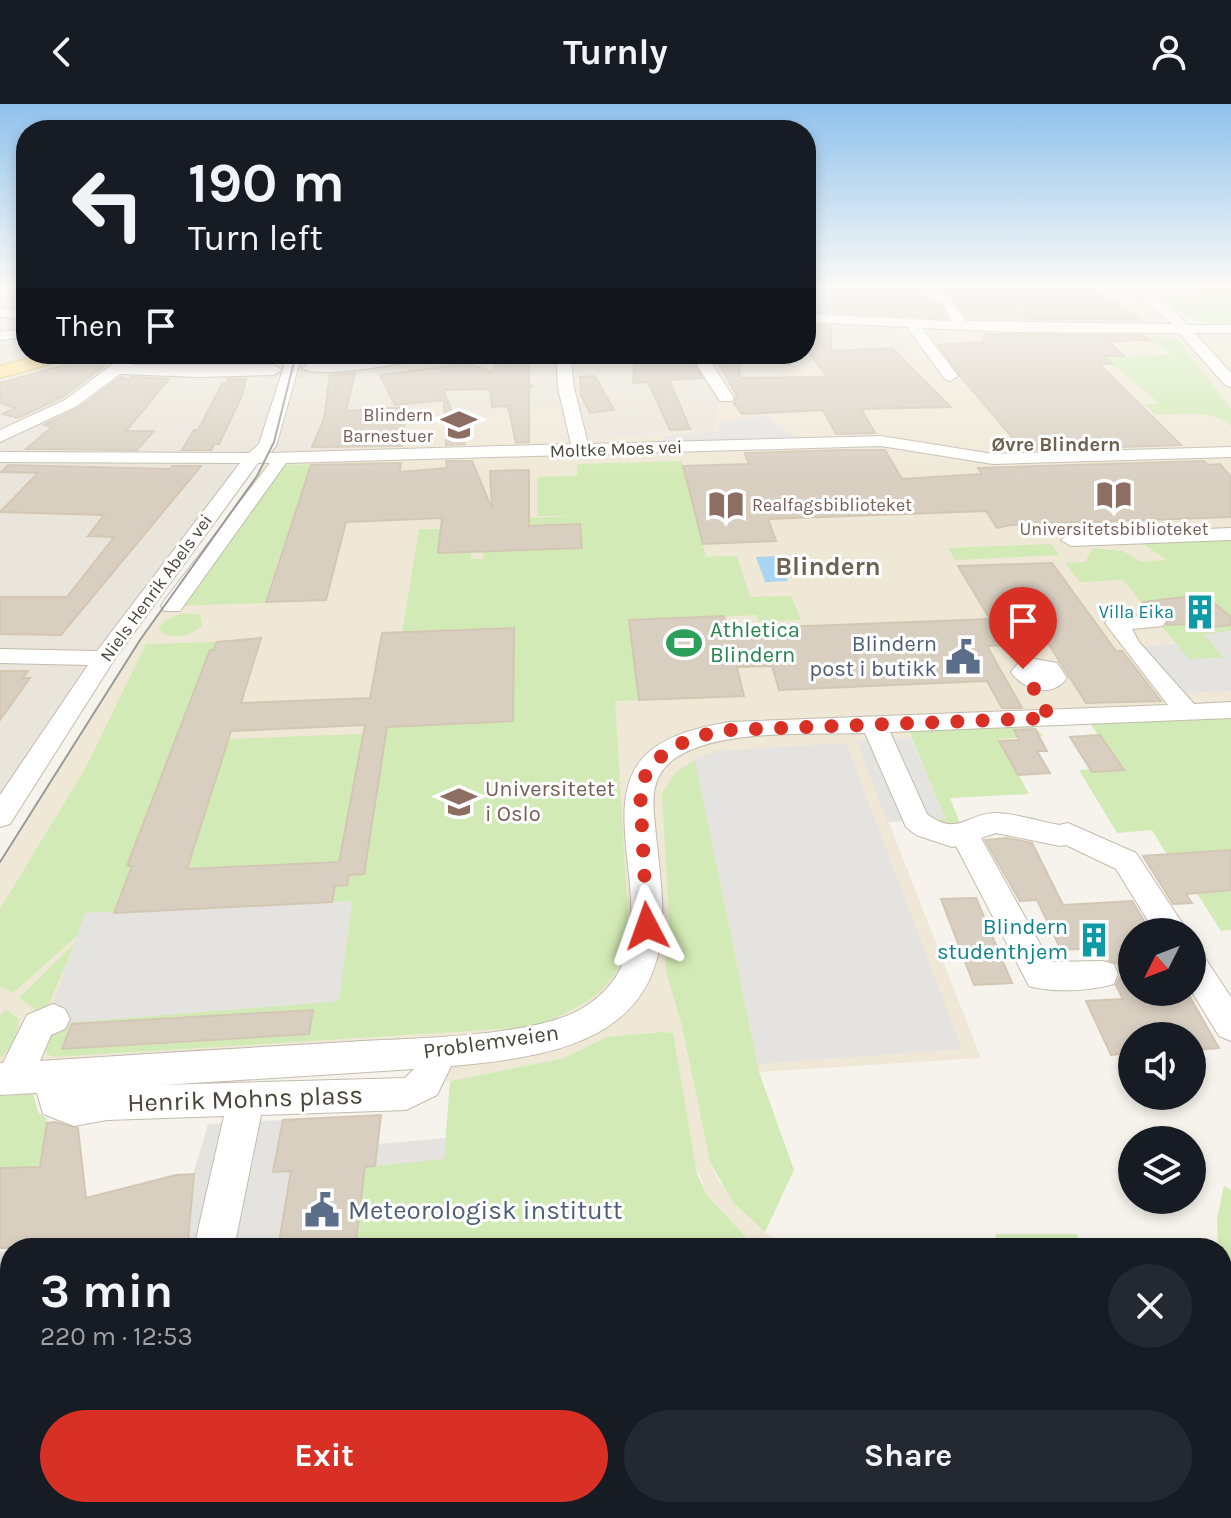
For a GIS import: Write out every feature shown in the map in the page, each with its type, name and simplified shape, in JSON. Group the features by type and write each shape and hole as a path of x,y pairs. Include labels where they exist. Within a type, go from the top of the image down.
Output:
{"main road":[{"path":"0,372 30,364"}],"street":[{"path":"931,351 923,357 944,376"},
{"path":"1203,351 1231,382"},
{"path":"0,437 71,403 123,364"},
{"name":"Niels Henrik Abels vei","path":"0,817 104,658 253,458 267,446 292,364"},
{"path":"310,368 365,364"},
{"path":"564,364 566,388 581,450"},
{"path":"705,364 726,398"},
{"path":"117,369 198,372 274,370"},
{"name":"Moltke Moes vei","path":"0,457 253,458 581,450 721,440 895,442 993,459 1231,452"},
{"path":"172,606 278,465"},
{"path":"1071,540 1231,534"},
{"path":"1155,621 1116,623 1187,712"},
{"path":"0,656 104,658"},
{"path":"1030,681 1050,718"},
{"name":"Problemveien","path":"7,1078 435,1051 555,1036 595,1019 624,993 645,953 647,926 640,789 644,776 662,755 694,738 720,732 1231,710"},
{"path":"874,724 916,820 937,833 952,837 995,823 1060,836 1068,833 1126,861 1163,918"},
{"path":"965,835 1041,976 1102,974"},
{"path":"1206,986 1231,1026"},
{"path":"7,1078 39,1025 53,1019"},
{"name":"Henrik Mohns plass","path":"53,1076 56,1102 64,1108 107,1103 418,1091 433,1070 435,1051"},
{"path":"216,1238 246,1100"}],"shaded area":[{"path":"0,351 16,351 16,364 816,364 816,351 905,351 910,373 781,367 780,374 713,375 719,398 714,429 579,441 448,415 359,410 351,457 253,459 0,809"},
{"name":"Universitetet i Oslo","path":"905,351 1231,351 1231,716 908,730 911,738 857,741 981,1058 759,1072 693,1080 710,1162 718,1180 773,1238 747,1238 707,1195 692,1156 673,1033 606,1037 564,1058 450,1081 427,1082 435,1052 0,1079 0,863 140,640 244,497 267,458 352,451 359,410 452,404 449,415 570,406 580,441 713,429 719,398 712,375 780,374 782,367 910,373"},
{"path":"766,416 797,438 665,442 663,436 718,431 720,422"},
{"path":"1231,631 1231,691 1179,693 1144,646 1177,644 1189,659 1224,658 1203,634"},
{"path":"911,738 946,819 887,822 857,741"},
{"path":"846,743 962,1049 758,1064 695,760 714,751"},
{"path":"352,901 339,1001 63,1023 52,1007 85,913"},
{"path":"283,1120 274,1172 291,1171 280,1238 152,1238 193,1175 208,1124"},
{"path":"446,1138 444,1159 375,1166 378,1144"}],"green space":[{"path":"1166,351 1186,351 1231,409 1231,426 1206,415 1156,415 1144,404 1159,403 1105,358 1170,354"},
{"path":"682,461 706,557 737,556 750,597 791,596 801,620 759,622 756,615 629,620 639,700 615,701 629,935 617,971 596,995 534,1027 54,1057 47,1054 44,1041 63,1023 339,1001 352,901 332,902 337,875 364,874 387,726 513,721 514,629 402,633 419,529 441,529 438,553 471,552 471,559 483,559 484,551 582,548 580,524 500,527 500,519 580,516 537,516 537,477 577,476 577,464"},
{"path":"316,464 314,470 308,471 264,603 176,606 285,465"},
{"path":"1231,537 1231,631 1204,634 1226,658 1189,659 1123,580 1080,582 1065,563 1085,562 1093,548 1123,551 1141,562 1166,560 1138,540"},
{"path":"1051,544 1060,555 955,560 948,548"},
{"path":"182,613 200,615 202,625 183,636 161,632 159,629 164,621"},
{"path":"217,642 209,651 192,695 193,705 188,705 178,732 178,743 174,743 127,865 132,866 113,913 85,914 77,936 13,993 0,986 0,909 86,767 146,644"},
{"path":"1231,716 1231,850 1167,855 1152,830 1117,833 1079,770 1121,767 1089,722"},
{"path":"1028,725 1043,736 999,739 1029,794 950,798 962,829 926,820 945,818 908,729"},
{"path":"363,734 339,862 182,869 189,863 227,739"},
{"path":"695,760 759,1072 794,1170 765,1232 733,1202 710,1162 682,1026 665,968 670,936 662,793 676,772"},
{"path":"1231,889 1231,930 1221,931 1196,892"},
{"path":"75,943 48,1006 38,1011 19,998"},
{"path":"6,1009 19,1019 19,1024 11,1046 0,1058 0,1015"},
{"path":"673,1033 697,1174 707,1195 747,1238 356,1238 365,1167 444,1158 450,1081 564,1058 606,1037"},
{"path":"33,1094 38,1112 47,1119 40,1167 0,1168 0,1096"},
{"path":"1224,1186 1231,1190 1231,1238 1218,1238 1217,1219"},
{"path":"995,1234 1077,1234 1078,1238 996,1238"}],"water":[{"path":"778,556 780,560 786,560 791,575 786,576 788,581 765,582 756,557"}],"building":[{"path":"816,351 895,351 951,407 861,409 875,433 836,434 823,410 742,414 734,403 737,396 719,364 739,364 740,378 828,377 816,362"},
{"path":"942,351 1119,351 1124,356 1103,356 1112,364 1099,364 1181,445 1023,450"},
{"path":"68,364 104,366 63,397 18,418 3,414 16,408 0,403 0,383"},
{"path":"448,364 470,364 493,372 495,364 529,364 529,385 533,386 529,387 529,442 516,443 508,406 492,407 490,389 443,390 465,444 446,445 444,400 395,405 380,375 449,366"},
{"path":"634,364 696,364 702,378 669,380 690,429 670,430 648,382 633,383"},
{"path":"355,373 346,411 406,407 402,446 312,447 324,419 330,375"},
{"path":"595,376 614,410 590,413 581,395 580,377"},
{"path":"121,377 128,380 131,377 169,379 126,431 154,431 137,450 26,449 52,427 44,425 79,408"},
{"path":"228,379 246,379 242,396 219,444 214,444 211,450 182,450 194,430 198,430 222,384 227,383"},
{"path":"885,450 902,479 982,474 978,468 1204,461 1208,465 1220,464 1231,477 1231,517 997,528 986,511 768,519 776,541 703,544 683,466 749,464 745,453"},
{"path":"446,461 472,461 492,509 490,471 529,470 529,526 580,524 582,548 438,553 442,518 346,522 326,600 266,602 311,465 401,463 400,472 447,468"},
{"path":"8,465 170,469 172,466 201,466 61,635 0,634 0,597 67,597 114,537 88,536 104,515 0,512 38,473 1,472"},
{"path":"1052,563 1116,651 1122,651 1161,701 1086,703 1048,643 987,646 1022,708 1002,708 987,681 779,690 772,666 737,667 744,696 639,700 629,620 724,616 727,629 990,619 958,566"},
{"name":"Villa Eika","path":"1199,595 1231,617 1231,625 1198,629 1192,624 1167,625 1166,614 1150,611 1143,602"},
{"path":"514,628 513,721 387,727 364,874 349,875 347,885 335,886 332,902 114,913 132,866 127,866 210,650 217,642 261,638 241,703 370,698 382,633","holes":["365,725 339,862 187,869 231,731"]},
{"path":"0,671 28,671 22,678 30,678 0,720"},
{"path":"1035,729 1047,751 1037,751 1050,773 1018,775 999,741 1019,740 1014,730"},
{"path":"1100,735 1124,770 1092,772 1070,737"},
{"name":"Blindern studenthjem","path":"1007,838 1032,843 1063,905 1132,901 1142,918 1118,918 1118,966 1102,958 1097,948 1061,950 1037,900 1020,901 985,840"},
{"path":"1231,850 1231,890 1186,894 1192,903 1173,904 1143,856"},
{"path":"976,898 1012,983 974,985 941,899"},
{"name":"Blindern studenthjem","path":"1118,999 1118,1006 1195,1006 1204,1022 1118,1022 1118,1054 1111,1055 1086,1001"},
{"path":"313,1010 309,1034 62,1049 72,1024"},
{"name":"Blindern studenthjem","path":"1206,1025 1219,1048 1206,1049"},
{"name":"Meteorologisk institutt","path":"381,1115 375,1166 365,1167 356,1238 280,1238 291,1171 273,1172 283,1120"},
{"path":"47,1123 78,1128 86,1198 176,1175 194,1174 188,1238 0,1238 0,1168 40,1167"}],"tram line":[{"path":"0,862 140,640 257,476 274,442 294,364"}],"place":[{"name":"Blindern Barnestuer","path":"459,425"},
{"name":"Universitetsbiblioteket","path":"1114,495"},
{"name":"Realfagsbiblioteket","path":"726,505"},
{"name":"Villa Eika","path":"1200,612"},
{"name":"Athletica Blindern","path":"684,643"},
{"name":"Blindern post i butikk","path":"963,657"},
{"name":"Universitetet i Oslo","path":"459,802"},
{"name":"Blindern studenthjem","path":"1094,940"},
{"name":"Meteorologisk institutt","path":"322,1210"}],"district":[{"name":"Øvre Blindern","path":"1056,444"},
{"name":"Blindern","path":"828,566"}],"route":[{"path":"647,926 640,789 644,776 662,755 694,738 729,730 1050,718 1023,669"}]}
